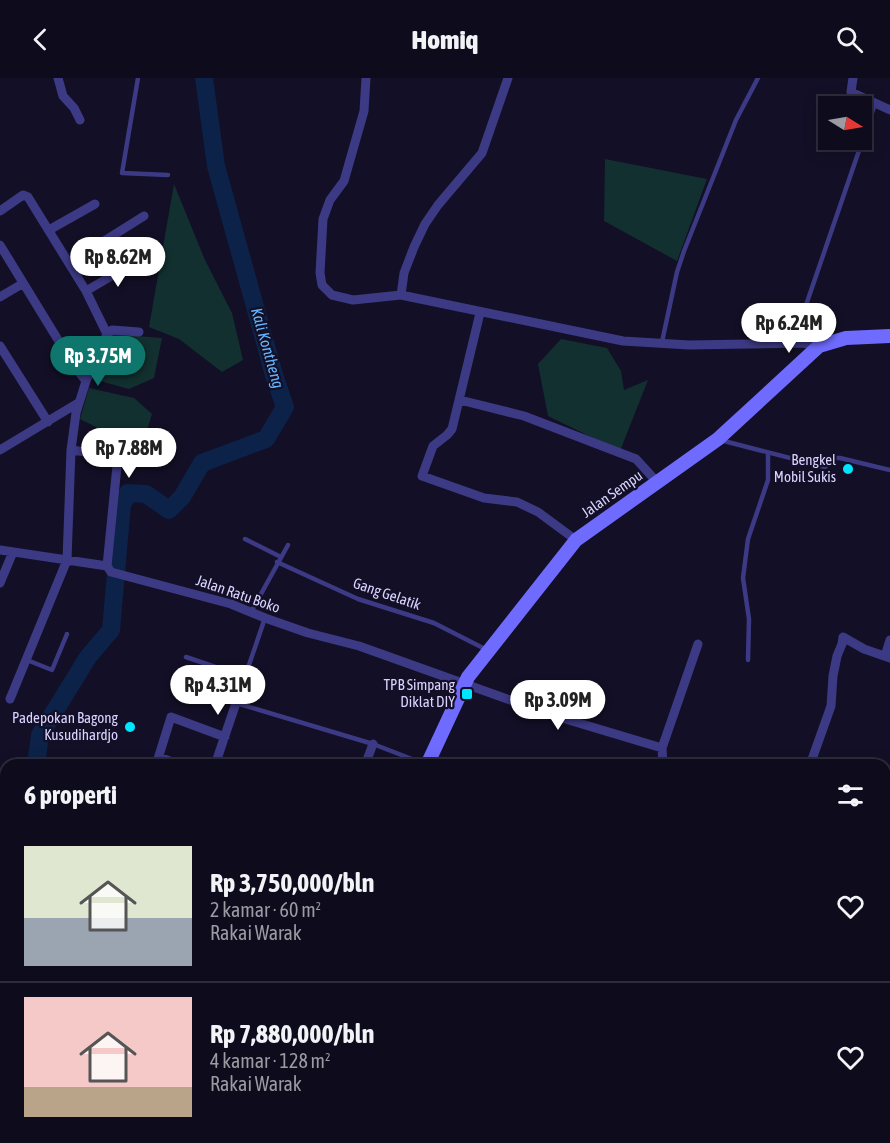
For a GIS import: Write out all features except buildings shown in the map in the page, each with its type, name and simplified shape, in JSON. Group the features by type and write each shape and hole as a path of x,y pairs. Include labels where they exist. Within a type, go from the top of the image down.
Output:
{"main road":[{"name":"Jalan Sempu","path":"430,759 464,685 576,540 718,439 819,346 846,338 890,336"}],"street":[{"path":"58,78 63,96 78,113 80,120"},
{"path":"366,78 364,111 344,181 330,200 323,219 320,273 322,285 326,291 339,298 353,300 401,295 623,341 688,345 811,343 819,346"},
{"path":"401,295 404,273 425,224 482,153 508,78"},
{"path":"853,78 851,92 890,110"},
{"path":"0,211 26,195 86,291 107,334"},
{"path":"49,230 95,204"},
{"path":"69,263 144,216"},
{"path":"0,245 22,284 86,381"},
{"path":"86,291 135,262"},
{"path":"0,297 22,284"},
{"path":"480,313 452,429 433,446 422,476 483,498 517,502 538,512 576,540"},
{"path":"10,699 67,560 71,450 78,403 107,334 112,330 139,332"},
{"path":"0,346 48,422"},
{"path":"460,400 524,416 636,459 657,482"},
{"path":"1,447 78,403"},
{"path":"71,450 118,456 113,571"},
{"name":"Jalan Ratu Boko","path":"0,549 67,560 231,604 308,633 359,646 552,715 662,748"},
{"path":"0,583 13,552"},
{"path":"812,759 832,702 833,676 843,637 864,649 888,657 890,640"},
{"path":"663,759 662,748 698,644"},
{"path":"217,759 236,703"},
{"path":"159,759 171,717 225,737"},
{"path":"367,759 373,744"}],"lane":[{"path":"138,78 122,172 168,175"},
{"path":"662,343 677,272 684,251 735,120 758,78"},
{"path":"794,343 875,104"},
{"path":"718,439 825,467 833,458 840,458 890,470"},
{"path":"748,660 749,619 743,578 748,539 768,480 768,453"},
{"name":"Gang Gelatik","path":"245,539 357,599 434,623 488,651"},
{"path":"251,612 288,544"},
{"path":"266,618 236,703 373,744 412,759"},
{"path":"27,660 52,670 67,634"},
{"path":"186,657 245,677"}],"green space":[{"path":"605,159 707,179 677,261 604,221"},
{"path":"174,184 205,260 232,313 243,360 222,372 179,339 149,327"},
{"path":"111,334 162,338 154,378 129,389 93,379"},
{"path":"561,339 607,348 621,371 624,390 648,380 620,451 548,416 538,364"},
{"path":"89,388 134,398 152,414 140,454 118,447 106,434 80,419"}],"waterway":[{"name":"Kali Kontheng","path":"37,759 40,735 88,657 111,630 122,505 128,493 146,494 169,510 182,497 202,463 266,439 285,407 216,166 204,78"}],"place":[{"name":"Bengkel Mobil Sukis","path":"848,469"},
{"name":"TPB Simpang Diklat DIY","path":"467,694"},
{"name":"Padepokan Bagong Kusudihardjo","path":"130,727"}]}
